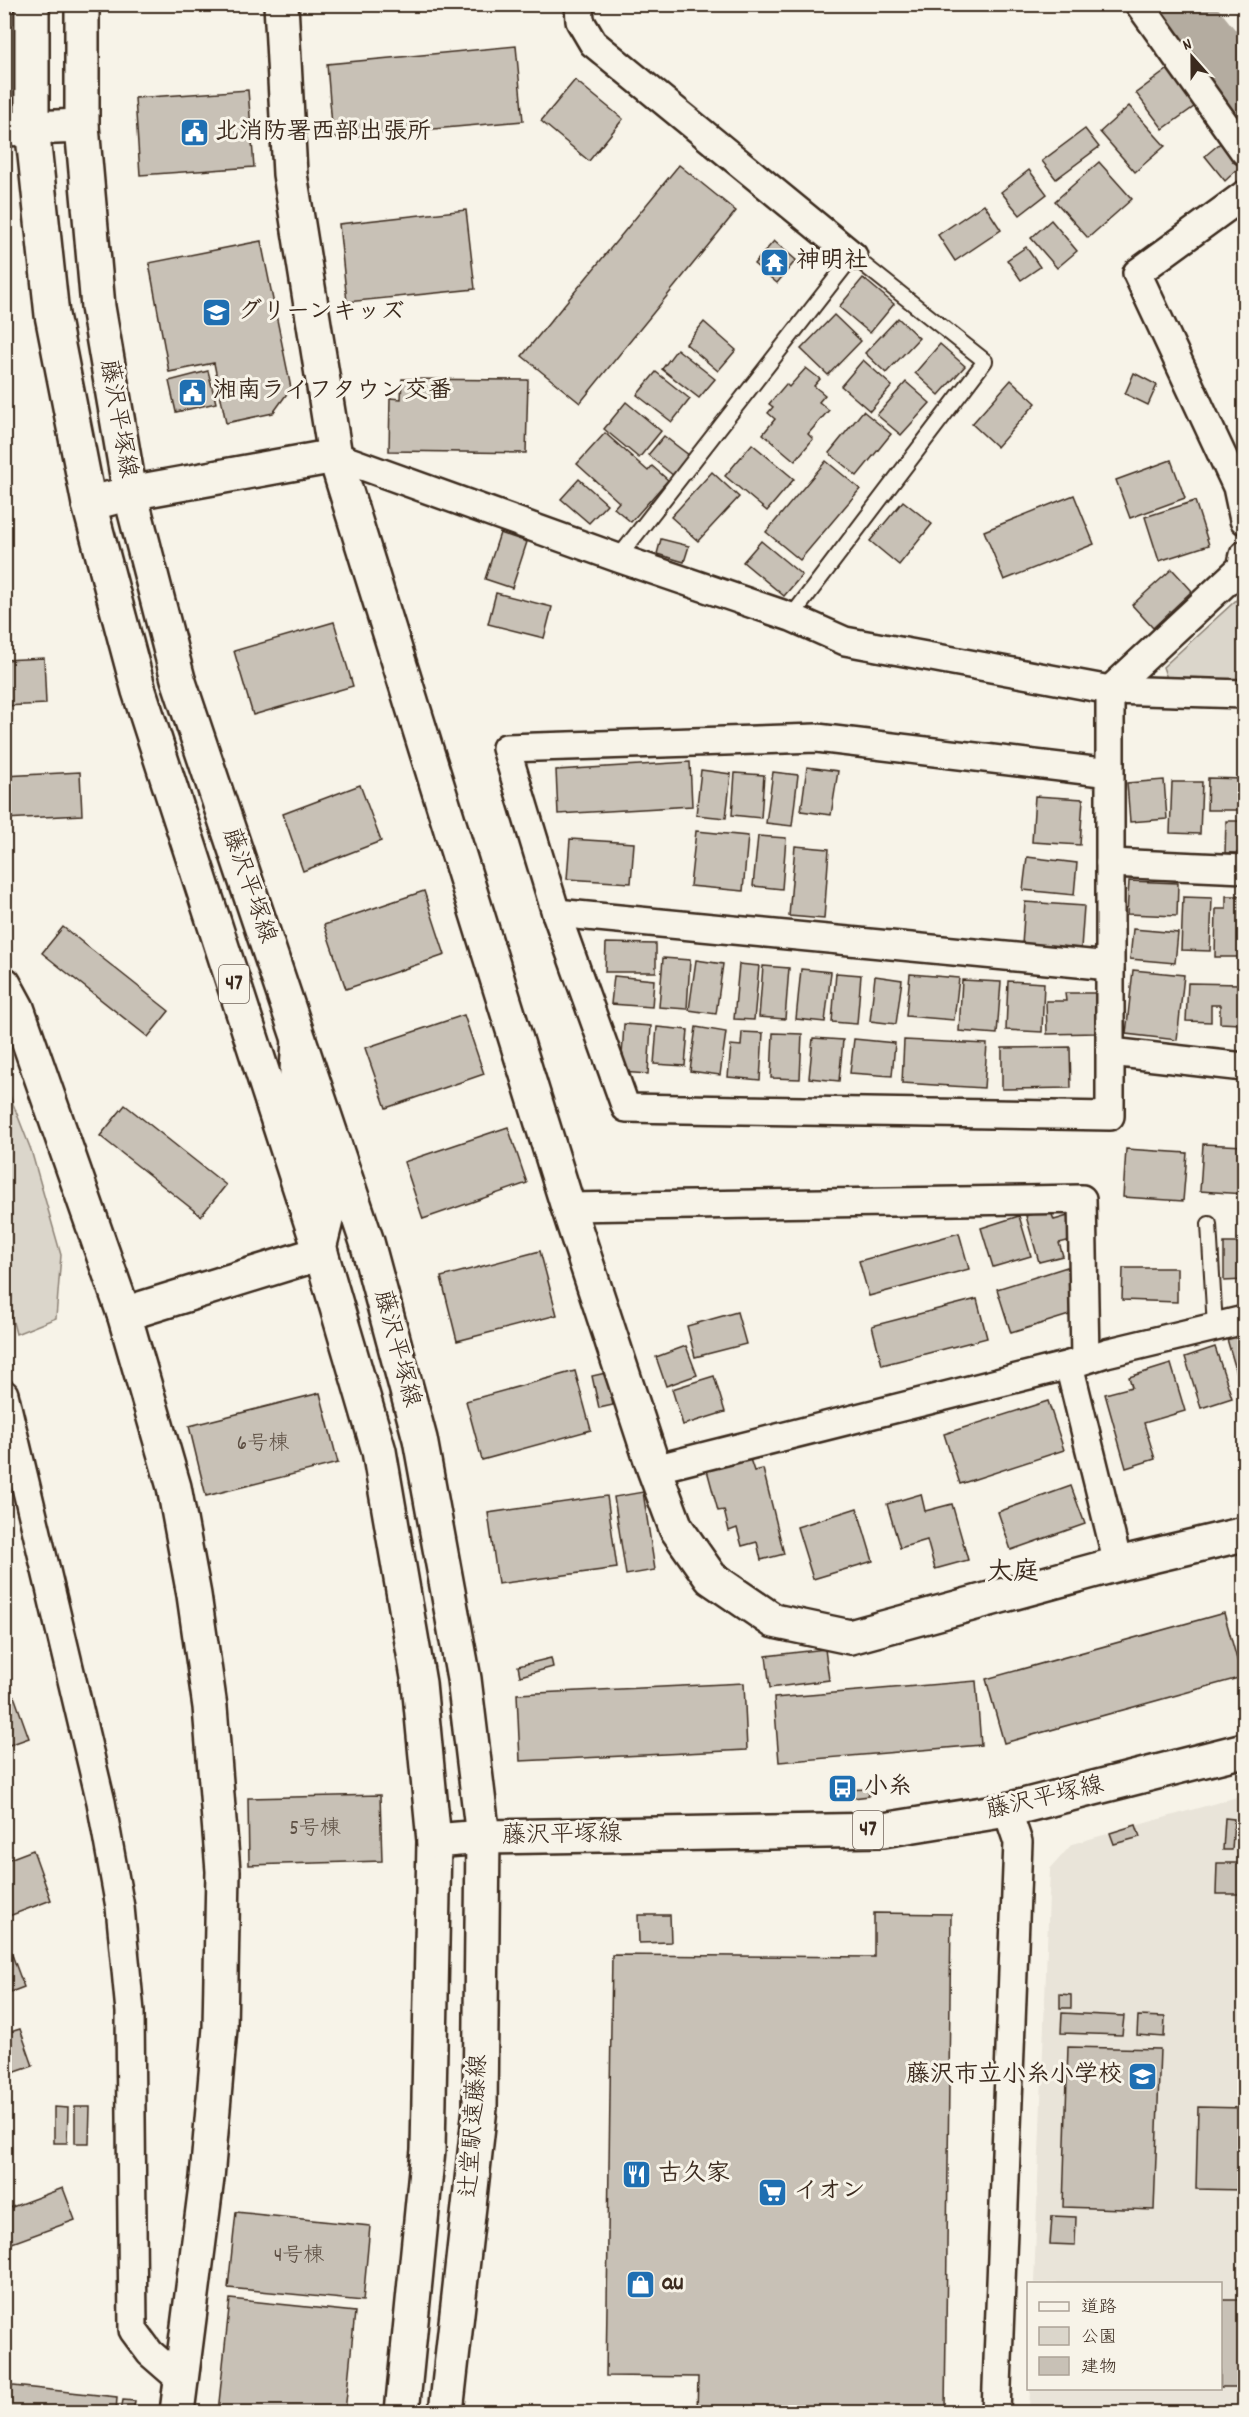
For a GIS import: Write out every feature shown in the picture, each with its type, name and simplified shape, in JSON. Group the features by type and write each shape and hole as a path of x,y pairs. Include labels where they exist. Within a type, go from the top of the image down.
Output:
{"street":[{"path":"32,4 18,128 82,126 82,4"},
{"path":"281,4 290,174 335,456 568,1208 654,1469 676,1527 711,1578 774,1621 850,1637 1118,1564 1245,1534"},
{"path":"579,4 580,21 593,43 853,256"},
{"path":"1139,4 1245,151"},
{"name":"藤沢平塚線","path":"82,126 98,307 130,493 178,678 367,1242 420,1438 464,1679 483,1837 883,1830 1007,1810 1245,1750"},
{"name":"藤沢平塚線","path":"18,128 89,504 139,691 321,1253 379,1451 419,1683 434,1841"},
{"path":"1245,195 1137,273 1241,486 1245,520"},
{"path":"89,504 130,493 335,456 790,617 845,641 1110,690 1245,694"},
{"path":"1110,773 817,738 506,748 556,913 626,1108 1110,1116 1110,773 1110,690 1241,568 1245,555"},
{"path":"1110,863 1245,869"},
{"path":"556,913 1110,966"},
{"path":"4,984 17,1008 124,1314 174,1487 194,1594 210,1707 223,1871 219,2040 207,2178 177,2412"},
{"path":"124,1314 321,1253 333,1204 293,1086 296,1032"},
{"path":"1110,1052 1245,1067"},
{"path":"568,1208 1082,1199 1077,1362 1118,1564"},
{"path":"654,1469 1245,1320"},
{"path":"4,1394 101,1802 120,1907 130,2013 133,2330 150,2353 181,2380"},
{"path":"996,2412 1018,1842 1007,1810"},
{"name":"47","path":"434,1841 483,1837"},
{"name":"辻堂駅遠藤線","path":"446,2412 480,2108 483,1837"},
{"name":"辻堂駅遠藤線","path":"402,2412 428,2150 434,1841"}],"lane":[{"path":"618,558 853,256 985,361 790,617"},
{"path":"1209,1224 1215,1327"}],"shaded area":[{"name":"藤沢市立小糸小学校","path":"1244,1795 1244,2412 1029,2412 1030,2390 1222,2390 1222,2282 1034,2282 1050,1869 1072,1844"}],"green space":[{"path":"1244,593 1244,681 1168,681 1163,667"},
{"path":"4,1094 10,1096 31,1150 61,1255 56,1318 16,1334 5,1291"}],"building":[{"path":"516,46 523,121 333,138 327,64"},
{"path":"1171,67 1198,104 1163,129 1136,93"},
{"path":"575,80 623,119 589,161 541,121"},
{"name":"北消防署西部出張所","path":"248,90 254,167 140,175 135,98"},
{"path":"1129,106 1165,146 1135,172 1100,132"},
{"path":"1085,129 1099,147 1056,179 1042,161"},
{"path":"1225,139 1244,163 1225,181 1205,156"},
{"path":"1099,162 1132,199 1088,238 1055,201"},
{"path":"679,165 736,211 580,403 522,356"},
{"path":"1029,170 1047,194 1020,215 1001,192"},
{"path":"984,204 1001,230 955,261 938,235"},
{"path":"466,210 475,289 347,302 339,224"},
{"path":"1051,220 1077,251 1057,268 1031,238"},
{"name":"グリーンキッズ","path":"261,241 291,388 273,413 226,423 214,363 169,372 149,263"},
{"name":"神明社","path":"774,241 796,260 777,283 754,264"},
{"path":"1026,247 1040,267 1021,280 1007,260"},
{"path":"863,278 894,304 870,333 839,307"},
{"path":"834,315 861,341 828,375 801,349"},
{"path":"898,318 919,338 886,373 865,353"},
{"path":"704,322 736,350 718,371 686,344"},
{"path":"940,344 965,366 939,395 915,373"},
{"path":"677,349 715,379 699,398 662,369"},
{"path":"863,360 892,386 870,411 841,386"},
{"path":"806,368 820,379 814,386 825,395 819,402 829,410 808,434 813,439 795,461 763,434 775,419 768,413 773,407 769,404 786,384 789,387"},
{"name":"湘南ライフタウン交番","path":"208,371 216,403 176,412 169,381"},
{"path":"656,372 690,399 672,422 637,395"},
{"path":"1134,373 1157,385 1148,405 1125,394"},
{"path":"402,379 528,380 526,453 389,451 390,398 401,399"},
{"path":"1011,380 1036,403 997,447 972,424"},
{"path":"906,382 930,403 901,435 877,415"},
{"path":"626,402 661,431 639,458 604,429"},
{"path":"863,411 891,434 857,476 829,453"},
{"path":"605,433 648,471 652,466 668,480 631,522 614,508 619,502 577,464"},
{"path":"664,436 690,456 674,476 648,455"},
{"path":"752,444 794,479 767,511 725,476"},
{"path":"1171,460 1185,498 1130,518 1116,480"},
{"path":"826,461 860,489 800,560 766,532"},
{"path":"712,472 739,497 698,541 671,517"},
{"path":"579,479 607,504 589,523 561,499"},
{"path":"1074,495 1094,544 1004,580 984,531"},
{"path":"903,501 932,524 899,565 870,541"},
{"path":"1195,501 1209,545 1159,561 1145,517"},
{"path":"4,515 7,515 8,559 4,559"},
{"path":"500,533 527,542 512,588 485,579"},
{"path":"661,539 689,546 684,562 657,554"},
{"path":"761,541 802,575 784,596 743,562"},
{"path":"1172,569 1192,591 1153,628 1132,605"},
{"path":"496,593 552,607 544,638 488,624"},
{"path":"334,622 353,686 253,715 234,651"},
{"path":"44,658 46,704 4,706 4,660"},
{"path":"690,762 692,806 558,814 556,770"},
{"path":"807,767 838,771 831,815 801,811"},
{"path":"701,770 731,774 726,818 696,815"},
{"path":"80,772 82,815 4,819 4,776"},
{"path":"773,772 798,775 792,826 766,823"},
{"path":"735,773 764,775 761,818 732,815"},
{"path":"1208,778 1244,779 1244,810 1207,810"},
{"path":"1164,780 1167,819 1130,822 1127,783"},
{"path":"1172,782 1202,782 1200,834 1170,833"},
{"path":"360,785 381,841 303,871 283,814"},
{"path":"1035,796 1083,799 1080,845 1032,842"},
{"path":"1226,821 1244,821 1244,853 1225,853"},
{"path":"696,831 748,836 743,891 690,886"},
{"path":"758,836 786,838 782,889 753,886"},
{"path":"570,839 634,843 631,883 567,879"},
{"path":"795,846 829,849 824,919 789,916"},
{"path":"1027,857 1077,863 1074,895 1023,890"},
{"path":"1129,881 1178,883 1177,916 1127,914"},
{"path":"424,891 445,955 346,989 324,925"},
{"path":"1226,896 1244,896 1244,957 1215,957 1216,909 1226,909"},
{"path":"1183,897 1212,898 1210,951 1181,950"},
{"path":"1025,902 1084,906 1081,948 1022,945"},
{"path":"63,927 169,1011 148,1037 42,953"},
{"path":"1133,929 1178,933 1175,963 1130,959"},
{"path":"606,943 656,944 656,972 605,972"},
{"path":"663,958 690,960 687,1009 659,1007"},
{"path":"696,960 723,964 716,1014 689,1010"},
{"path":"739,964 759,966 754,1020 734,1019"},
{"path":"763,966 789,968 785,1019 759,1017"},
{"path":"801,969 831,972 825,1022 796,1019"},
{"path":"1133,970 1184,975 1177,1040 1126,1034"},
{"path":"836,973 861,975 857,1024 832,1022"},
{"path":"910,974 959,978 954,1020 906,1016"},
{"path":"614,976 654,980 652,1007 611,1004"},
{"path":"875,976 902,980 896,1024 870,1021"},
{"path":"962,980 1001,982 997,1034 959,1031"},
{"path":"1008,981 1044,983 1042,1032 1006,1030"},
{"path":"1188,983 1241,984 1240,1024 1220,1023 1220,1005 1211,1005 1211,1022 1186,1021"},
{"path":"1065,993 1095,993 1096,1033 1047,1034 1046,1001 1066,1001"},
{"path":"464,1015 484,1074 386,1108 365,1048"},
{"path":"624,1024 651,1026 648,1074 621,1072"},
{"path":"657,1027 688,1030 685,1066 654,1064"},
{"path":"696,1027 726,1032 720,1075 690,1071"},
{"path":"742,1032 763,1033 760,1080 728,1077 731,1045 741,1046"},
{"path":"773,1033 802,1034 800,1079 771,1078"},
{"path":"813,1038 843,1040 839,1081 809,1078"},
{"path":"854,1039 895,1043 892,1076 850,1073"},
{"path":"904,1040 987,1044 984,1088 902,1083"},
{"path":"1070,1047 1071,1088 1002,1089 1002,1048"},
{"path":"125,1105 226,1185 201,1216 100,1136"},
{"path":"508,1127 527,1183 423,1219 404,1162"},
{"path":"1203,1144 1244,1146 1244,1194 1200,1191"},
{"path":"1126,1149 1187,1153 1183,1201 1123,1197"},
{"path":"1050,1209 1054,1220 1068,1216 1075,1239 1059,1243 1063,1256 1039,1262 1026,1216"},
{"path":"1019,1216 1031,1256 993,1267 981,1228"},
{"path":"959,1233 969,1269 869,1296 859,1261"},
{"path":"1224,1243 1244,1243 1244,1280 1224,1281"},
{"path":"540,1251 557,1315 457,1341 441,1277"},
{"path":"1067,1267 1082,1311 1011,1333 997,1289"},
{"path":"1123,1268 1177,1268 1177,1302 1122,1300"},
{"path":"977,1299 987,1338 882,1365 872,1326"},
{"path":"737,1312 746,1344 695,1357 687,1326"},
{"path":"1244,1334 1244,1386 1241,1387 1227,1339"},
{"path":"686,1346 697,1375 666,1386 656,1357"},
{"path":"1215,1347 1232,1398 1201,1408 1185,1357"},
{"path":"1171,1364 1185,1411 1144,1423 1155,1459 1126,1468 1105,1394 1132,1387 1129,1377"},
{"path":"575,1371 591,1430 482,1460 466,1401"},
{"path":"606,1373 613,1405 599,1408 592,1376"},
{"path":"714,1376 725,1412 683,1425 672,1389"},
{"path":"320,1393 338,1463 206,1496 189,1426"},
{"path":"1048,1401 1064,1450 960,1484 944,1434"},
{"path":"750,1459 754,1471 763,1469 784,1554 761,1560 757,1542 742,1546 737,1528 729,1531 724,1510 718,1511 707,1470"},
{"path":"1071,1486 1085,1524 1011,1550 998,1512"},
{"path":"643,1492 655,1570 626,1575 614,1497"},
{"path":"921,1494 925,1511 952,1504 968,1560 935,1569 927,1540 900,1548 887,1504"},
{"path":"607,1496 617,1568 498,1584 488,1513"},
{"path":"857,1508 873,1561 813,1579 797,1527"},
{"path":"1224,1613 1242,1677 1004,1743 986,1679"},
{"path":"825,1649 829,1680 770,1688 766,1656"},
{"path":"551,1658 553,1667 520,1676 518,1666"},
{"path":"976,1681 981,1745 779,1762 774,1698"},
{"path":"744,1683 747,1750 520,1761 517,1694"},
{"path":"14,1696 29,1738 4,1747 4,1699"},
{"path":"868,1789 869,1796 845,1799 844,1790"},
{"path":"380,1795 382,1861 249,1865 248,1798"},
{"path":"1225,1818 1234,1819 1232,1850 1223,1850"},
{"path":"1136,1825 1140,1837 1114,1844 1110,1833"},
{"path":"33,1850 51,1900 4,1918 4,1861"},
{"path":"1217,1863 1244,1863 1244,1894 1216,1894"},
{"path":"874,1913 951,1914 945,2412 697,2412 698,2377 606,2376 612,1955 874,1957"},
{"path":"638,1915 670,1915 671,1942 639,1943"},
{"path":"11,1952 24,1987 11,1992 4,1974 4,1955"},
{"path":"1060,1994 1071,1995 1071,2008 1060,2008"},
{"path":"1062,2013 1124,2016 1122,2035 1061,2033"},
{"path":"1138,2016 1165,2017 1164,2037 1137,2035"},
{"path":"20,2029 33,2066 4,2076 4,2034"},
{"path":"1068,2047 1160,2049 1154,2210 1063,2207"},
{"path":"54,2107 68,2108 67,2143 54,2143"},
{"path":"75,2107 90,2107 89,2143 75,2143"},
{"path":"1198,2107 1244,2108 1244,2190 1196,2189"},
{"path":"63,2188 75,2220 4,2246 4,2210"},
{"path":"236,2212 370,2226 363,2301 228,2288"},
{"path":"1052,2216 1076,2217 1075,2245 1050,2244"},
{"path":"230,2299 355,2312 345,2412 218,2412"},
{"path":"1222,2300 1244,2300 1244,2387 1222,2387"},
{"path":"4,2385 117,2397 116,2412 4,2412"},
{"path":"123,2400 135,2401 133,2412 121,2412"}],"waterway":[{"path":"1178,4 1244,86"}],"place":[{"name":"北消防署西部出張所","path":"194,133"},
{"name":"神明社","path":"775,262"},
{"name":"グリーンキッズ","path":"217,313"},
{"name":"湘南ライフタウン交番","path":"192,392"},
{"name":"小糸","path":"843,1788"},
{"name":"藤沢市立小糸小学校","path":"1143,2076"},
{"name":"古久家","path":"637,2175"},
{"name":"イオン","path":"773,2192"},
{"name":"au","path":"641,2284"}],"district":[{"name":"大庭","path":"1013,1573"}]}
